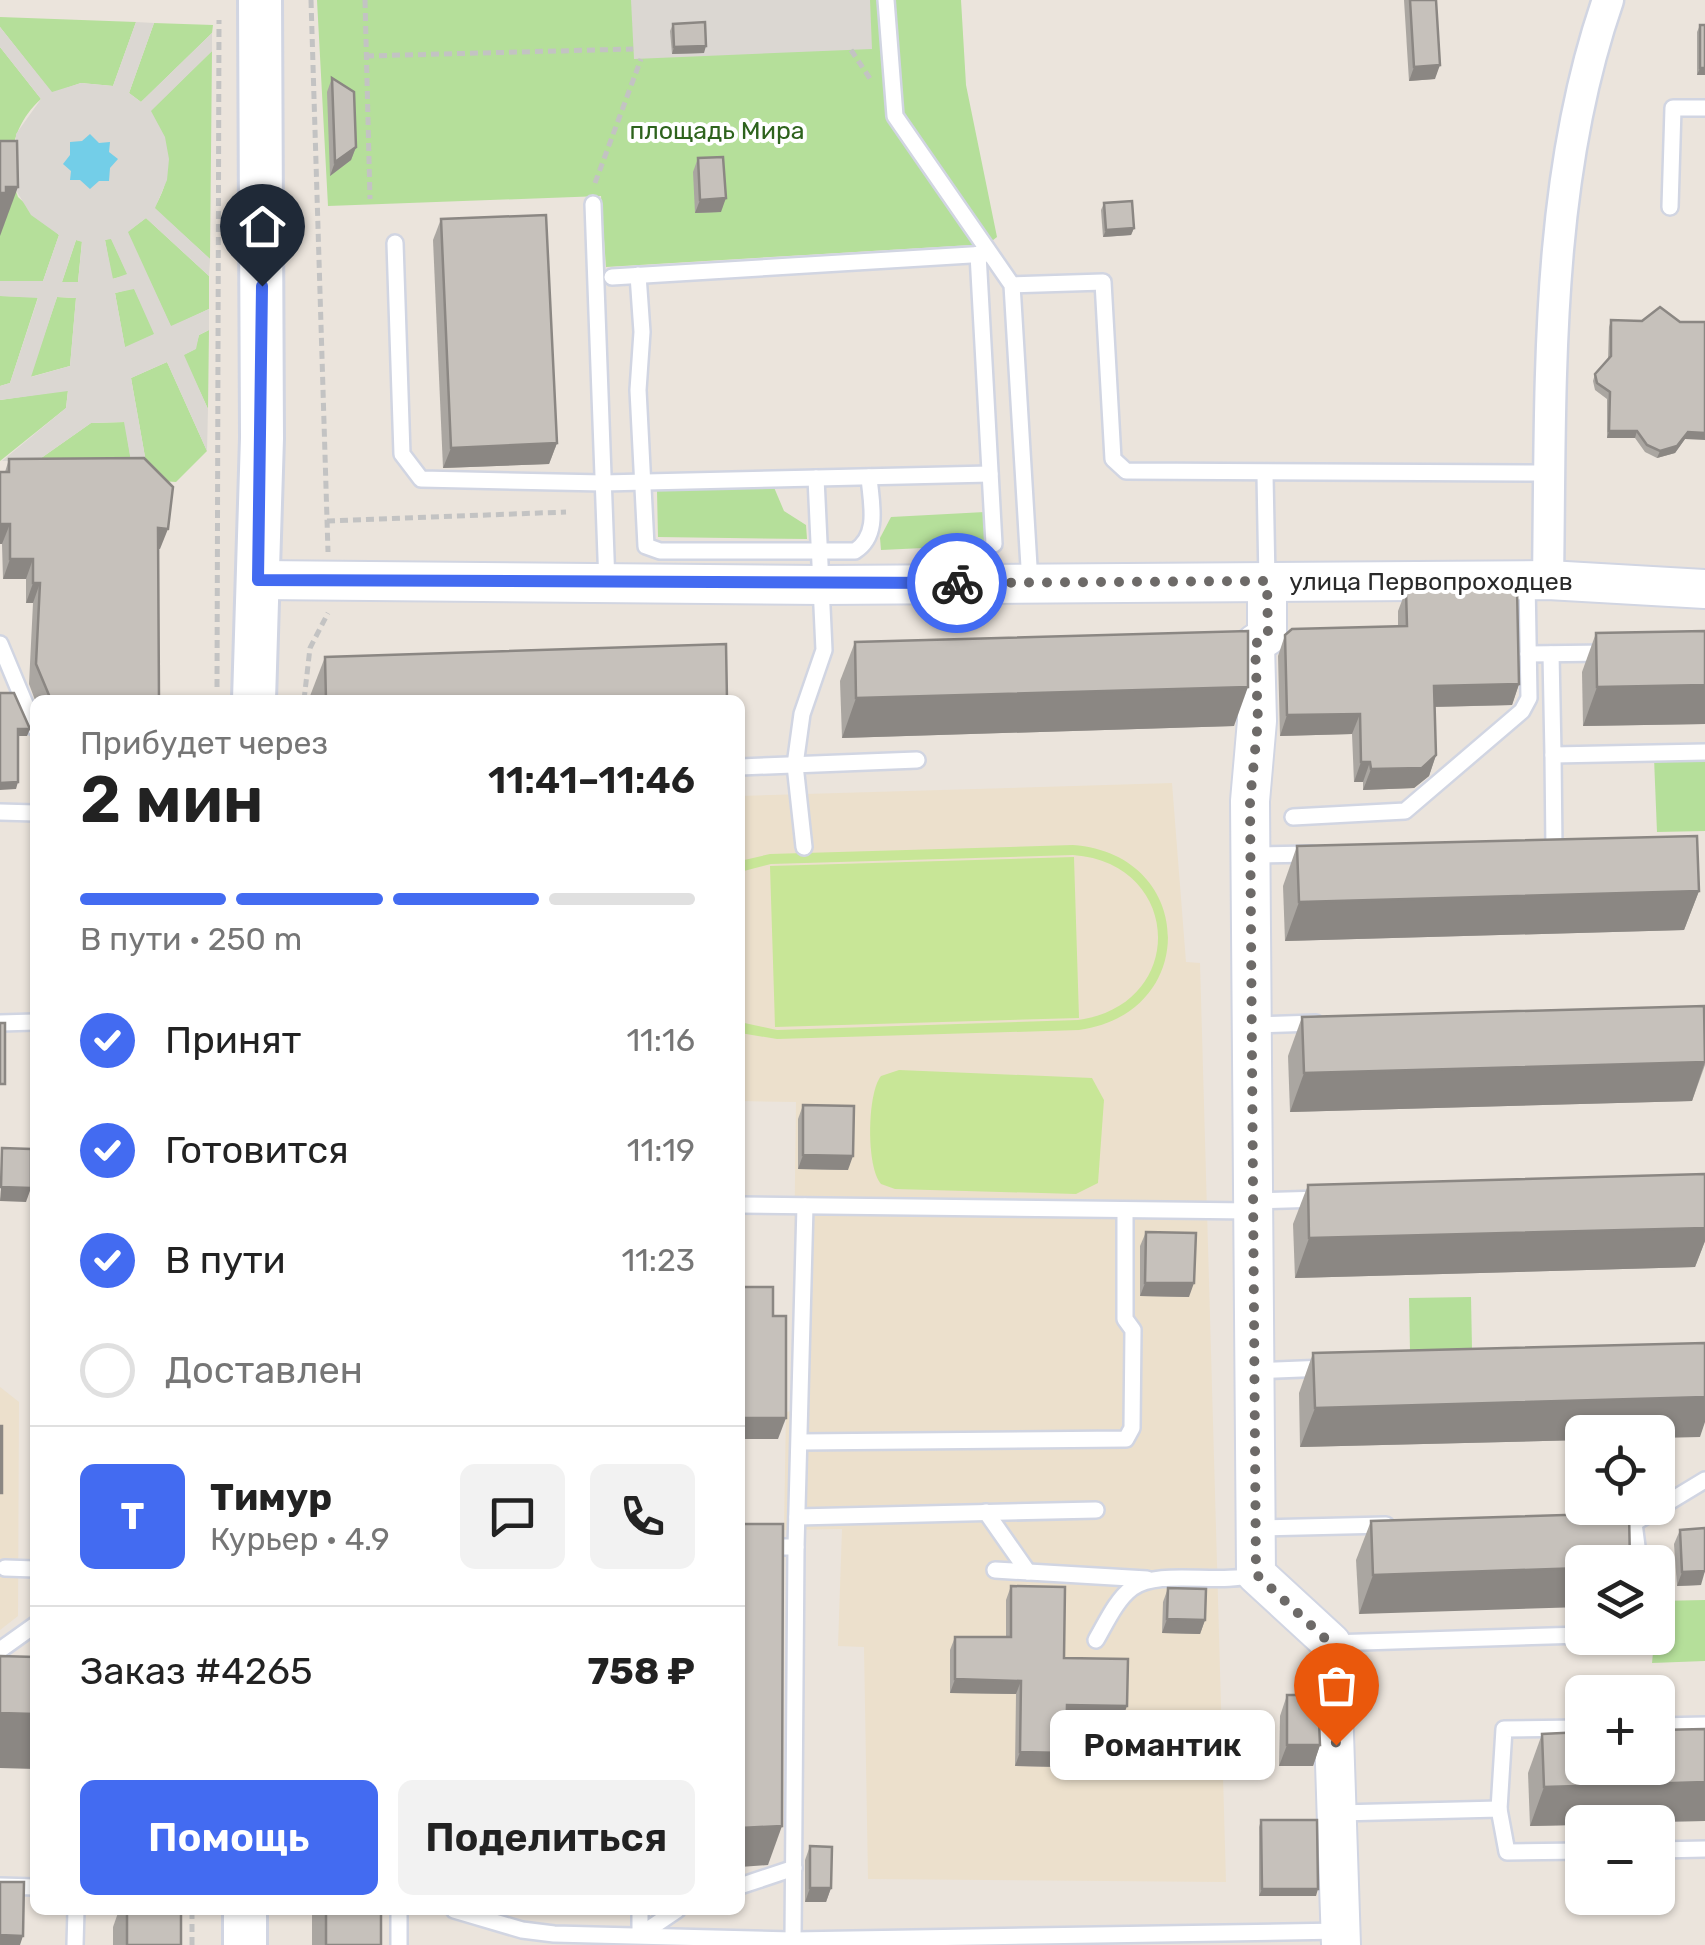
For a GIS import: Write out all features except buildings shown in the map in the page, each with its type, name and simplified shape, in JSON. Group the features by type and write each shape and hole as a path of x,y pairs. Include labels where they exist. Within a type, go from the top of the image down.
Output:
{"main road":[{"path":"254,695 262,438 260,0"},
{"path":"245,1915 245,1945"}],"street":[{"path":"1538,580 1550,473 1556,270 1585,66 1608,0"},
{"name":"улица Первопроходцев","path":"258,580 607,584 820,567 1030,583 1538,580 1705,589"},
{"path":"1267,581 1276,635 1255,644 1258,721 1250,801 1256,1574 1331,1644 1340,1938"}],"lane":[{"path":"886,0 895,116 983,254 1012,285 1030,583"},
{"path":"1670,207 1674,108 1705,108"},
{"path":"592,204 607,584"},
{"path":"396,243 402,454 412,472 430,482 603,483 990,474"},
{"path":"612,277 983,254"},
{"path":"983,254 994,544"},
{"path":"638,275 643,540 652,550 820,567 854,551 869,538 869,477"},
{"path":"1012,285 1103,282 1113,459 1118,466 1137,474 1550,473"},
{"path":"1265,475 1267,581"},
{"path":"804,848 794,765 802,714 824,650 816,478"},
{"path":"1293,817 1393,814 1414,806 1522,712 1528,698 1528,654 1538,580"},
{"path":"0,644 30,716"},
{"path":"1528,654 1628,653"},
{"path":"1551,654 1554,850"},
{"path":"1553,755 1705,752"},
{"path":"745,767 917,760"},
{"path":"0,812 30,813"},
{"path":"1536,850 1573,850"},
{"path":"1252,855 1327,854"},
{"path":"0,1022 30,1022"},
{"path":"1253,1024 1332,1022"},
{"path":"745,1205 1125,1210 1333,1199"},
{"path":"792,1940 796,1517 805,1206"},
{"path":"800,1442 1126,1439 1132,1428 1133,1330 1124,1320 1125,1210"},
{"path":"1255,1370 1353,1368"},
{"path":"1675,1498 1705,1480"},
{"path":"796,1517 1096,1510"},
{"path":"986,1512 1028,1572"},
{"path":"1255,1528 1411,1525"},
{"path":"745,1547 796,1547"},
{"path":"4,1568 30,1569"},
{"path":"995,1570 1156,1580 1231,1580 1256,1574"},
{"path":"1096,1640 1133,1587 1156,1580"},
{"path":"0,1650 30,1629"},
{"path":"1331,1644 1565,1636"},
{"path":"1675,1726 1705,1725"},
{"path":"1565,1728 1504,1730 1499,1809 1508,1852 1565,1851"},
{"path":"1339,1813 1499,1809"},
{"path":"1675,1850 1705,1850"},
{"path":"745,1884 794,1868"},
{"path":"0,1886 30,1887"},
{"path":"76,1915 76,1945"},
{"path":"398,1945 399,1915"},
{"path":"640,1915 640,1935"},
{"path":"640,1935 669,1915"},
{"path":"489,1916 554,1934 792,1940 1340,1938"}],"path":[{"path":"305,695 310,648 328,612 311,0"},
{"path":"365,0 370,199"},
{"path":"217,695 219,20"},
{"path":"366,56 634,49"},
{"path":"592,204 594,188 641,59"},
{"path":"327,521 566,512"},
{"path":"192,1915 192,1945"}],"shaded area":[{"path":"631,0 870,0 872,49 634,59"},
{"path":"136,22 154,23 129,93 141,102 212,33 212,51 151,111 165,137 169,159 167,180 155,208 210,259 209,276 146,218 128,232 171,326 209,309 209,330 199,335 196,349 184,355 208,409 207,451 167,362 131,378 147,468 132,467 124,422 91,423 27,468 26,461 2,461 66,408 68,391 0,400 0,386 10,383 38,298 0,296 0,281 43,281 59,235 31,215 14,187 16,134 41,99 0,47 0,27 52,92 81,83 113,86","holes":["111,239 127,274 113,279 105,240","76,240 82,242 78,282 62,282","134,289 154,334 125,347 115,293","57,297 76,298 70,366 31,377"]},
{"path":"1172,783 1186,962 1200,963 1226,1882 868,1879 864,1647 838,1646 842,1529 784,1530 786,1412 792,1411 796,1102 745,1101 745,796"},
{"path":"0,1387 19,1402 18,1616 0,1630"}],"green space":[{"name":"площадь Мира","path":"317,0 961,0 966,85 997,237 988,244 606,267 601,196 328,206"},
{"path":"0,17 136,22 113,86 81,83 52,93 0,27"},
{"path":"154,23 213,25 212,33 141,102 129,93"},
{"path":"0,47 41,99 18,132 12,170 18,197 59,235 43,281 0,281"},
{"path":"212,51 210,259 154,208 167,171 150,111"},
{"path":"146,218 209,276 209,309 171,327 127,232"},
{"path":"111,238 128,275 112,279 105,240"},
{"path":"76,240 82,241 78,282 62,282"},
{"path":"134,288 155,334 125,348 115,293"},
{"path":"0,296 38,297 10,383 0,386"},
{"path":"57,297 76,298 70,366 30,377"},
{"path":"209,330 208,409 183,355 195,349 199,335"},
{"path":"167,362 207,451 176,482 161,481 147,468 131,378"},
{"path":"68,390 66,408 0,461 0,400"},
{"path":"125,422 132,467 27,468 91,423"},
{"path":"773,485 784,511 806,525 807,539 658,537 657,491"},
{"path":"985,512 987,545 881,550 880,538 891,517"},
{"path":"1654,758 1705,758 1705,831 1657,832"},
{"path":"1073,845 1114,855 1143,875 1161,903 1168,934 1163,966 1147,995 1119,1018 1079,1030 777,1039 745,1034 745,1023 777,1030 1078,1020 1114,1009 1139,989 1154,963 1158,935 1152,907 1136,882 1109,864 1073,855 771,864 745,871 745,860 770,854"},
{"path":"1074,857 1079,1018 775,1027 770,866"},
{"path":"899,1070 1092,1078 1104,1100 1098,1183 1076,1194 895,1189 881,1184 871,1147 873,1098 881,1076"},
{"path":"1471,1297 1472,1349 1410,1351 1409,1298"},
{"path":"1705,1600 1705,1661 1652,1663 1653,1655 1675,1655 1675,1601"}],"water":[{"path":"90,134 99,143 110,142 109,152 118,159 110,168 109,181 99,181 90,189 80,180 70,180 71,171 63,164 70,155 70,142 82,141"}],"way so far":[{"path":"957,583 1267,581 1268,636 1255,644 1258,721 1250,801 1256,1574 1331,1644 1336,1745"}],"place":[{"name":"Романтик","path":"1336,1745"}],"route":[{"path":"262,286 258,580 957,583"}]}
